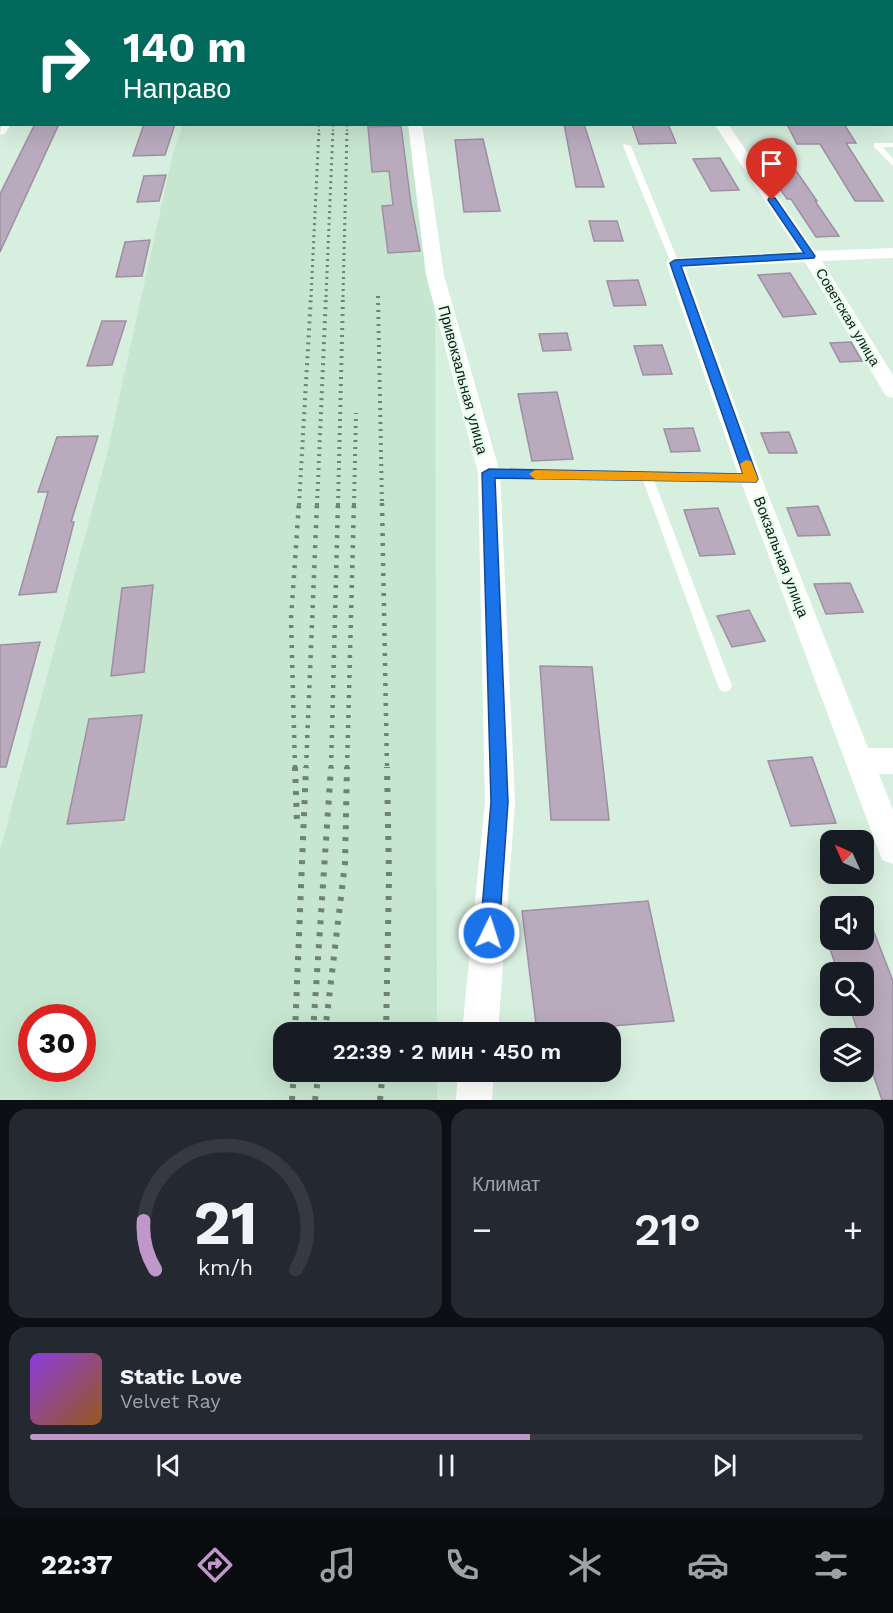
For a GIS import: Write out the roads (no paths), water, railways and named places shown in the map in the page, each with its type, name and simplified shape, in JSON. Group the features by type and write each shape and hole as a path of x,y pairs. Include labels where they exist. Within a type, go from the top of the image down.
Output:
{"street":[{"name":"Привокзальная улица","path":"415,126 435,275 489,473 500,802 481,1022"},
{"name":"Советская улица","path":"722,126 810,256 893,392"},
{"path":"675,263 893,253"},
{"name":"Вокзальная улица","path":"675,263 751,479 893,849"},
{"path":"859,761 893,761"},
{"path":"474,1100 475,1082"}],"lane":[{"path":"893,145 877,145 893,164"},
{"path":"627,146 675,263"},
{"path":"489,473 751,479"},
{"path":"647,476 725,686"}],"railway":[{"path":"311,297 319,130"},
{"path":"326,297 333,130"},
{"path":"343,297 347,130"},
{"path":"299,505 311,295"},
{"path":"317,505 326,295"},
{"path":"338,505 343,295"},
{"path":"378,296 382,505"},
{"path":"354,505 356,413"},
{"path":"295,768 291,619 299,503"},
{"path":"306,768 317,503"},
{"path":"331,768 338,503"},
{"path":"347,768 354,503"},
{"path":"382,503 387,768"},
{"path":"295,767 297,823"},
{"path":"295,1022 306,767"},
{"path":"314,1022 331,767"},
{"path":"326,1022 345,863 347,767"},
{"path":"386,1022 389,878 387,767"},
{"path":"292,1100 293,1082"},
{"path":"315,1100 317,1082"},
{"path":"380,1100 382,1082"}]}
